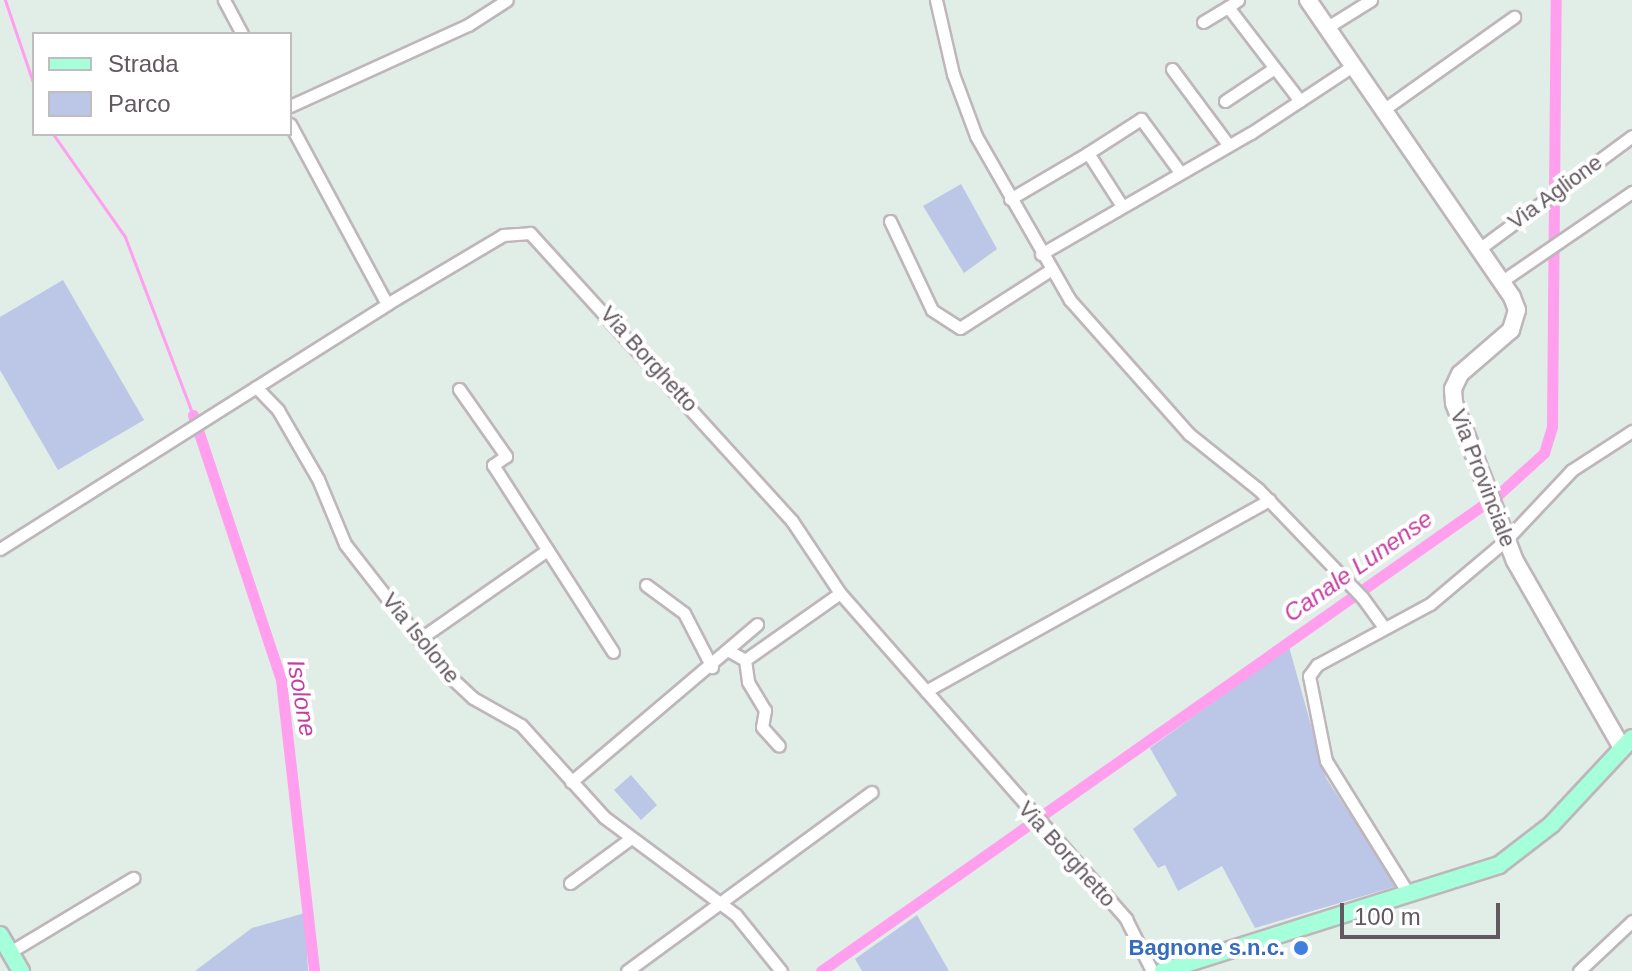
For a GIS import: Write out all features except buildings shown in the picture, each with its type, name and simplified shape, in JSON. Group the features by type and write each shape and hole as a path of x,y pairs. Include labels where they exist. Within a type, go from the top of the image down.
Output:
{"main road":[{"path":"1163,971 1499,865 1529,845 1627,743"},
{"path":"0,935 21,971"}],"street":[{"path":"224,0 241,32"},
{"path":"292,105 468,25 507,0"},
{"path":"936,0 957,86 976,136 1041,254 1093,330 1180,424 1269,500 1358,593 1384,627"},
{"name":"Via Provinciale","path":"1308,0 1351,67 1502,281 1516,320 1503,341 1460,374 1453,389 1506,540 1627,743"},
{"path":"1326,28 1371,0"},
{"path":"1203,22 1233,3 1273,69 1300,101"},
{"path":"1383,110 1514,17"},
{"path":"1041,254 1300,101 1351,67"},
{"path":"1172,69 1227,143"},
{"path":"1225,101 1273,69"},
{"path":"1010,199 1141,119 1179,171"},
{"path":"292,128 387,304"},
{"name":"Via Aglione","path":"1479,249 1632,136"},
{"path":"1088,153 1122,206"},
{"path":"1502,281 1632,192"},
{"path":"890,221 932,310 960,328 1052,269"},
{"name":"Via Borghetto","path":"0,549 387,304 503,235 535,236 792,521 840,593 1036,822 1126,919 1152,971"},
{"name":"Via Isolone","path":"256,387 278,410 318,479 345,544 461,688 521,725 571,782 630,839 718,900 749,929 781,971"},
{"path":"459,389 506,456 493,465 613,652"},
{"path":"1408,893 1326,761 1307,685 1317,665 1430,604 1506,540 1572,470 1632,431"},
{"path":"926,691 1269,500"},
{"path":"421,638 547,550"},
{"path":"646,585 684,613 712,667"},
{"path":"745,660 840,593"},
{"path":"571,782 712,667 757,624"},
{"path":"729,651 745,660"},
{"path":"745,660 748,682 765,710 762,727 779,746"},
{"path":"627,971 718,900 872,792"},
{"path":"570,883 630,839"},
{"path":"10,952 133,878"},
{"path":"1579,971 1632,921"}],"green space":[{"path":"961,184 997,249 964,273 923,206"},
{"path":"63,280 144,420 58,470 0,370 0,317"},
{"path":"1289,647 1326,778 1397,886 1255,928 1222,866 1178,891 1165,865 1158,868 1133,829 1177,795 1150,748"},
{"path":"631,775 657,805 641,820 614,790"},
{"path":"305,913 308,971 195,971 252,928"},
{"path":"917,915 949,971 862,971 855,959"}],"waterway":[{"path":"5,0 32,79"},
{"name":"Canale Lunense","path":"821,971 1500,493 1544,453 1552,426 1556,0"},
{"path":"54,136 125,237 193,415"},
{"name":"Isolone","path":"193,415 281,680 314,971"}],"place":[{"name":"Bagnone s.n.c.","path":"1301,948"}]}
